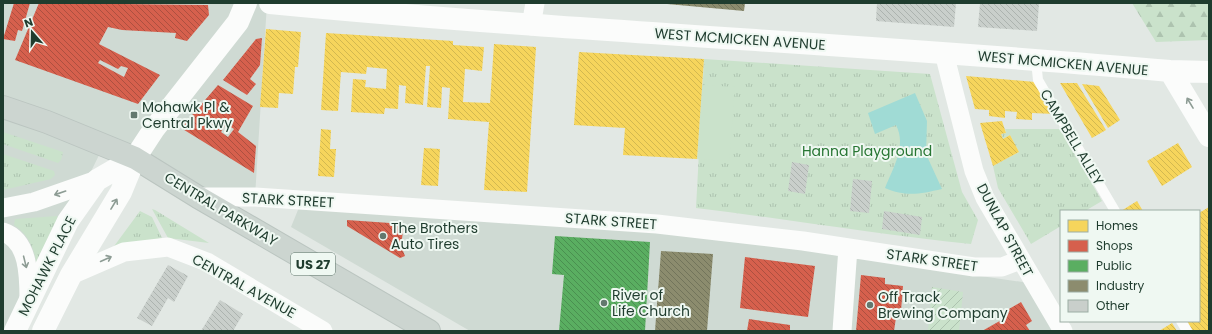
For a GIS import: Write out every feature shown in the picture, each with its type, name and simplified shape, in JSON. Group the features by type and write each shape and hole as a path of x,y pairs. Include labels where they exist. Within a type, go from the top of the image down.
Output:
{"main road":[{"name":"CENTRAL PARKWAY","path":"3,107 47,122 135,158 198,197 429,331"}],"street":[{"name":"MOHAWK PLACE","path":"43,331 71,275 121,192 135,158 154,129 238,22 246,3"},
{"name":"WEST MCMICKEN AVENUE","path":"270,3 312,5 531,26 944,53 1170,71 1209,72"},
{"path":"531,26 535,3"},
{"name":"DUNLAP STREET","path":"944,53 974,171 985,198 1063,331"},
{"path":"1170,71 1209,136"},
{"name":"MOHAWK PLACE","path":"15,331 68,221 97,180 135,158"},
{"path":"3,208 34,202 97,180"},
{"name":"STARK STREET","path":"198,197 255,197 657,224 848,248 974,267 1002,267 1020,260"},
{"path":"3,232 17,242 25,258 28,277 29,303"},
{"name":"CENTRAL AVENUE","path":"71,275 124,252 168,247 207,262 323,331"},
{"path":"842,331 848,248"}],"lane":[{"name":"CAMPBELL ALLEY","path":"1036,61 1038,80 1114,210"},
{"path":"1182,322 1186,331"}],"shaded area":[{"path":"3,3 267,3 255,197 198,197 3,107"},
{"path":"3,114 101,151 13,331 3,331"},
{"path":"300,205 668,230 1029,283 1057,331 470,331 291,227"}],"green space":[{"path":"1132,3 1209,3 1209,40 1156,42"},
{"name":"Hanna Playground","path":"704,59 930,74 962,192 978,220 971,244 696,208"},
{"path":"702,85 735,87 729,161 697,159"},
{"path":"1005,129 1060,129 1102,201 1087,210 1060,210 1060,227 1031,244 998,188 993,166 1019,152 1010,135 1003,139 1001,134 1006,133"},
{"path":"3,132 63,152 61,160 58,163 3,144"},
{"path":"3,154 54,171 55,175 51,179 3,190"},
{"path":"152,209 155,210 209,243 168,238"},
{"path":"140,211 152,217 162,238 112,249"},
{"path":"57,216 58,218 36,262 34,251 29,241 23,232 14,225 15,219"},
{"path":"932,287 963,292 959,331 928,331"}],"water":[{"path":"915,93 927,121 926,154 942,189 906,194 885,188 898,157 900,141 896,125 875,134 868,113"}],"building: Homes":[{"path":"266,29 301,32 298,67 295,67 293,94 279,93 278,108 260,107"},
{"path":"326,33 453,41 453,45 484,47 482,71 465,69 463,102 490,103 494,44 536,47 527,192 484,190 489,122 448,119 450,88 442,87 441,108 427,107 430,66 426,66 423,105 405,103 406,86 399,85 398,109 385,108 384,114 351,112 353,79 366,80 365,87 386,89 387,69 367,67 366,74 341,72 338,111 321,110"},
{"path":"579,52 704,59 697,159 623,155 625,128 574,125"},
{"path":"966,76 1035,82 1054,114 1032,113 1032,120 1016,119 1017,112 1005,111 1005,118 989,116 989,110 975,109"},
{"path":"1060,83 1077,83 1106,130 1092,138"},
{"path":"1082,84 1099,86 1120,120 1108,128"},
{"path":"1002,121 1006,133 1001,134 1003,139 1010,135 1019,152 993,166 980,123"},
{"path":"321,129 331,130 330,149 336,149 334,177 318,176"},
{"path":"1178,143 1192,167 1162,186 1147,161"},
{"path":"424,148 440,149 438,186 421,185"},
{"path":"1137,201 1142,210 1123,210"},
{"path":"1209,207 1209,331 1193,331 1188,322 1200,322 1200,212"},
{"path":"1172,323 1177,331 1159,331"}],"building: Shops":[{"path":"14,3 30,3 22,31 18,30 15,41 3,39"},
{"path":"39,3 208,5 209,15 187,41 175,38 176,33 122,30 108,27 99,44 160,75 138,104 15,60","holes":["100,60 118,69 121,66 128,68 124,77 98,63"]},
{"path":"262,38 260,65 250,79 256,84 247,95 223,80 256,39"},
{"path":"218,85 253,106 238,132 256,146 254,173 181,128","holes":["226,124 234,129 228,137 221,132"]},
{"name":"The Brothers Auto Tires","path":"347,220 404,224 401,246 405,256 400,258 347,226"},
{"path":"745,257 815,266 808,317 740,308"},
{"path":"861,275 885,278 885,284 903,286 901,311 897,311 894,331 856,331"},
{"path":"1021,302 1032,321 1026,325 1030,331 982,331 1005,318 1002,313"},
{"path":"749,319 790,325 790,331 747,331"}],"building: Public":[{"name":"River of Life Church","path":"555,236 650,242 645,331 559,331 564,275 552,274"}],"building: Industry":[{"path":"656,3 745,3 744,11"},
{"path":"661,251 713,254 707,331 655,331"}],"building: Other":[{"path":"877,3 956,3 954,27 876,21"},
{"path":"980,3 1039,3 1037,31 978,27"},
{"path":"792,162 809,165 805,194 788,191"},
{"path":"853,179 872,181 869,213 850,211"},
{"path":"884,211 922,217 920,235 882,229"},
{"path":"168,265 188,276 174,302 168,298 152,326 137,318"},
{"path":"220,300 243,314 233,331 201,331"}],"place":[{"name":"Mohawk Pl & Central Pkwy","path":"134,115"},
{"name":"The Brothers Auto Tires","path":"383,236"},
{"name":"River of Life Church","path":"604,303"},
{"name":"Off Track Brewing Company","path":"870,305"}]}
